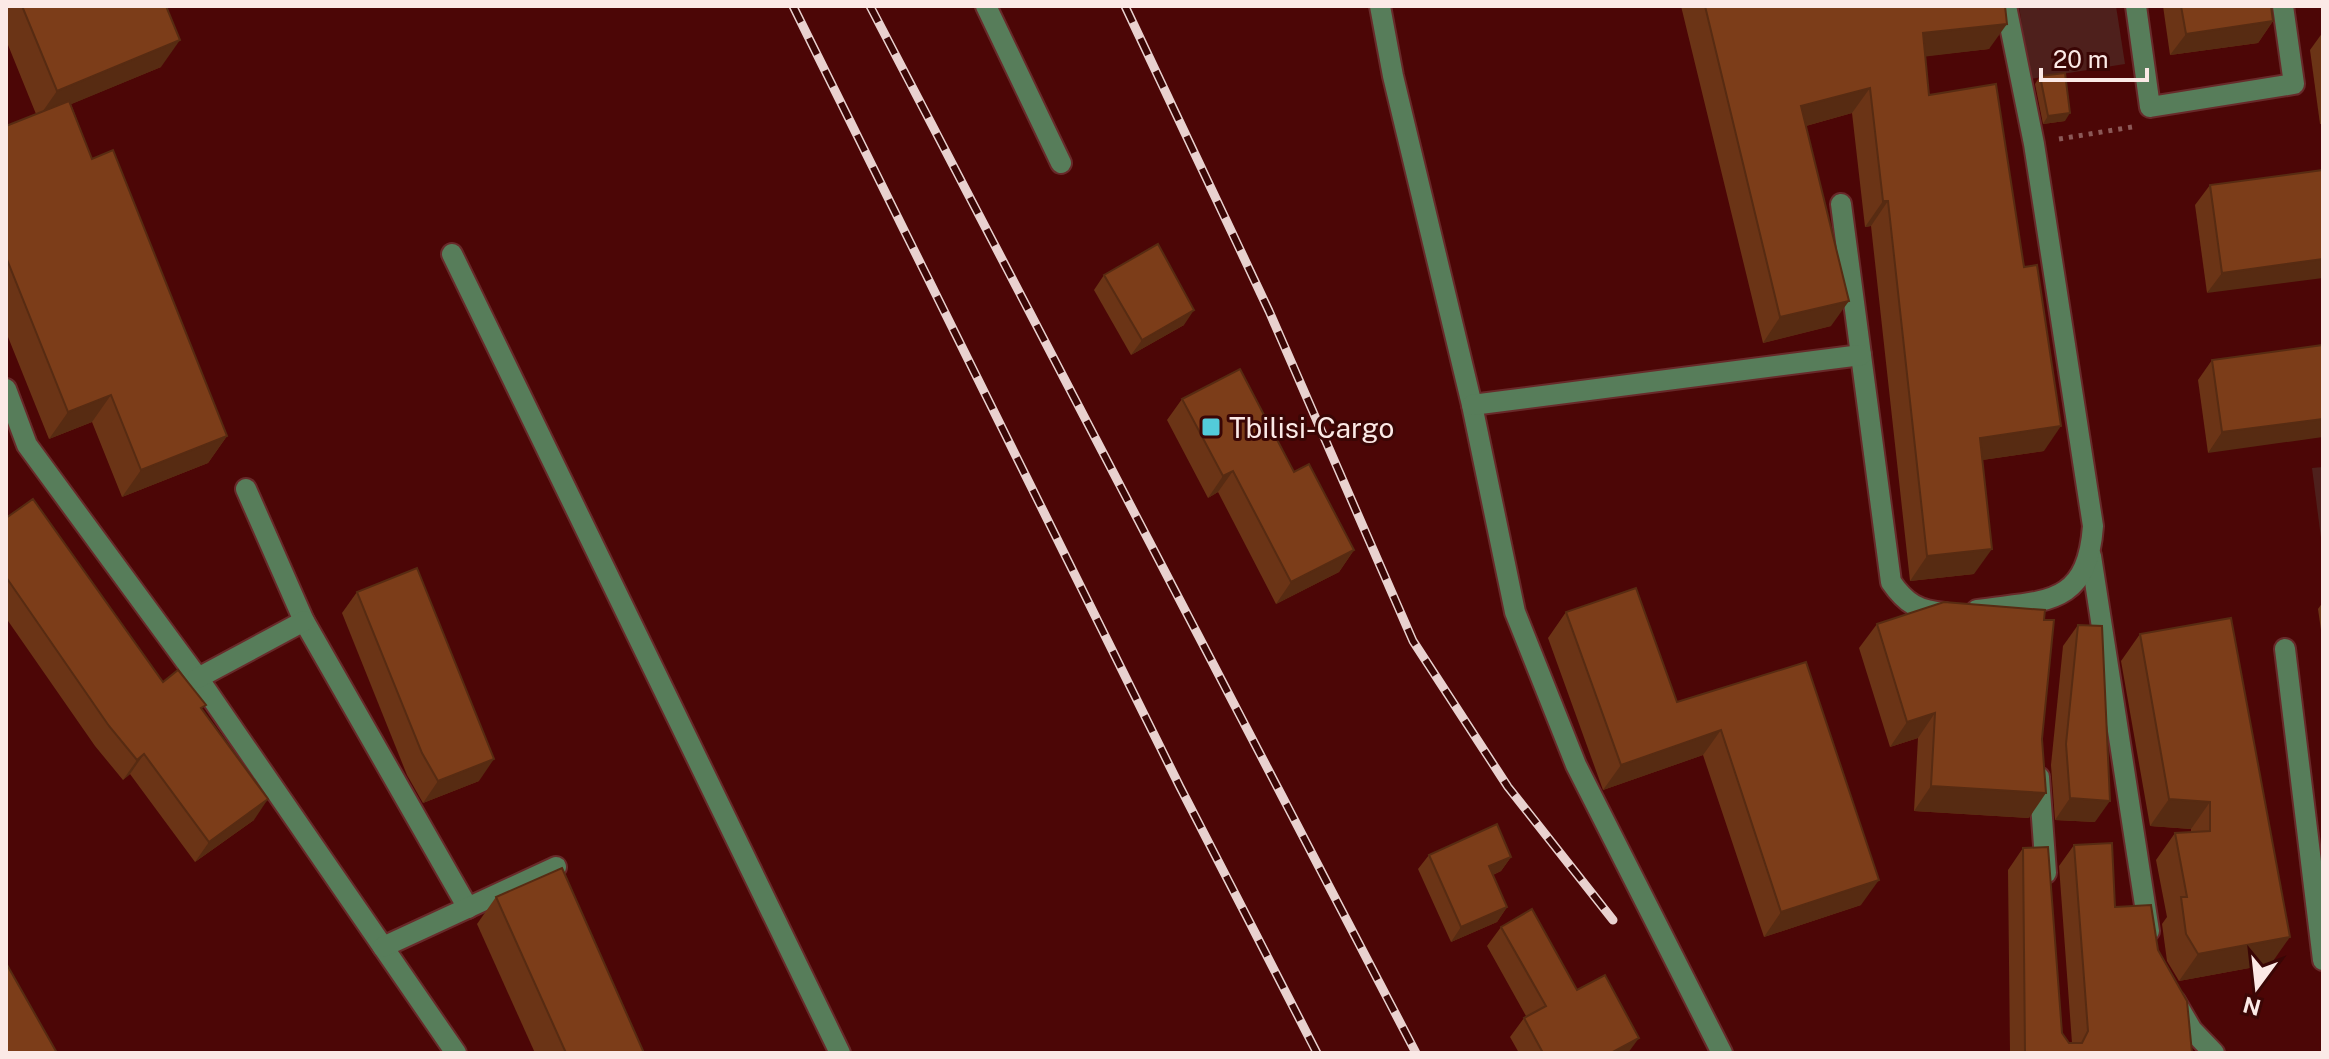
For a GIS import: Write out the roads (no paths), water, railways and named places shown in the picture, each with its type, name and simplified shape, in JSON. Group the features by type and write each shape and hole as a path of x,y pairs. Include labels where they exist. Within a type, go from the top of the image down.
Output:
{"lane":[{"path":"986,6 1061,163"},
{"path":"1380,6 1393,76 1472,405 1515,612 1576,765 1722,1053"},
{"path":"2006,6 2034,144 2093,526 2091,556 2152,950"},
{"path":"2136,6 2150,107 2294,84 2283,6"},
{"path":"1841,204 1891,582 1905,601 1925,612 1955,614 2054,605 2076,585 2091,556"},
{"path":"452,254 840,1053"},
{"path":"1472,405 1861,355"},
{"path":"6,389 27,445 198,678 456,1053"},
{"path":"246,489 304,621 468,908"},
{"path":"198,678 304,621"},
{"path":"2285,649 2323,960"},
{"path":"2040,749 2048,901"},
{"path":"383,947 556,867"},
{"path":"2162,978 2192,1030 2214,1053"}],"railway":[{"path":"793,6 1180,787 1317,1053"},
{"path":"870,6 1416,1053"},
{"path":"1125,6 1269,311 1413,641 1508,787 1613,920"}],"place":[{"name":"Tbilisi-Cargo","path":"1211,427"}]}
